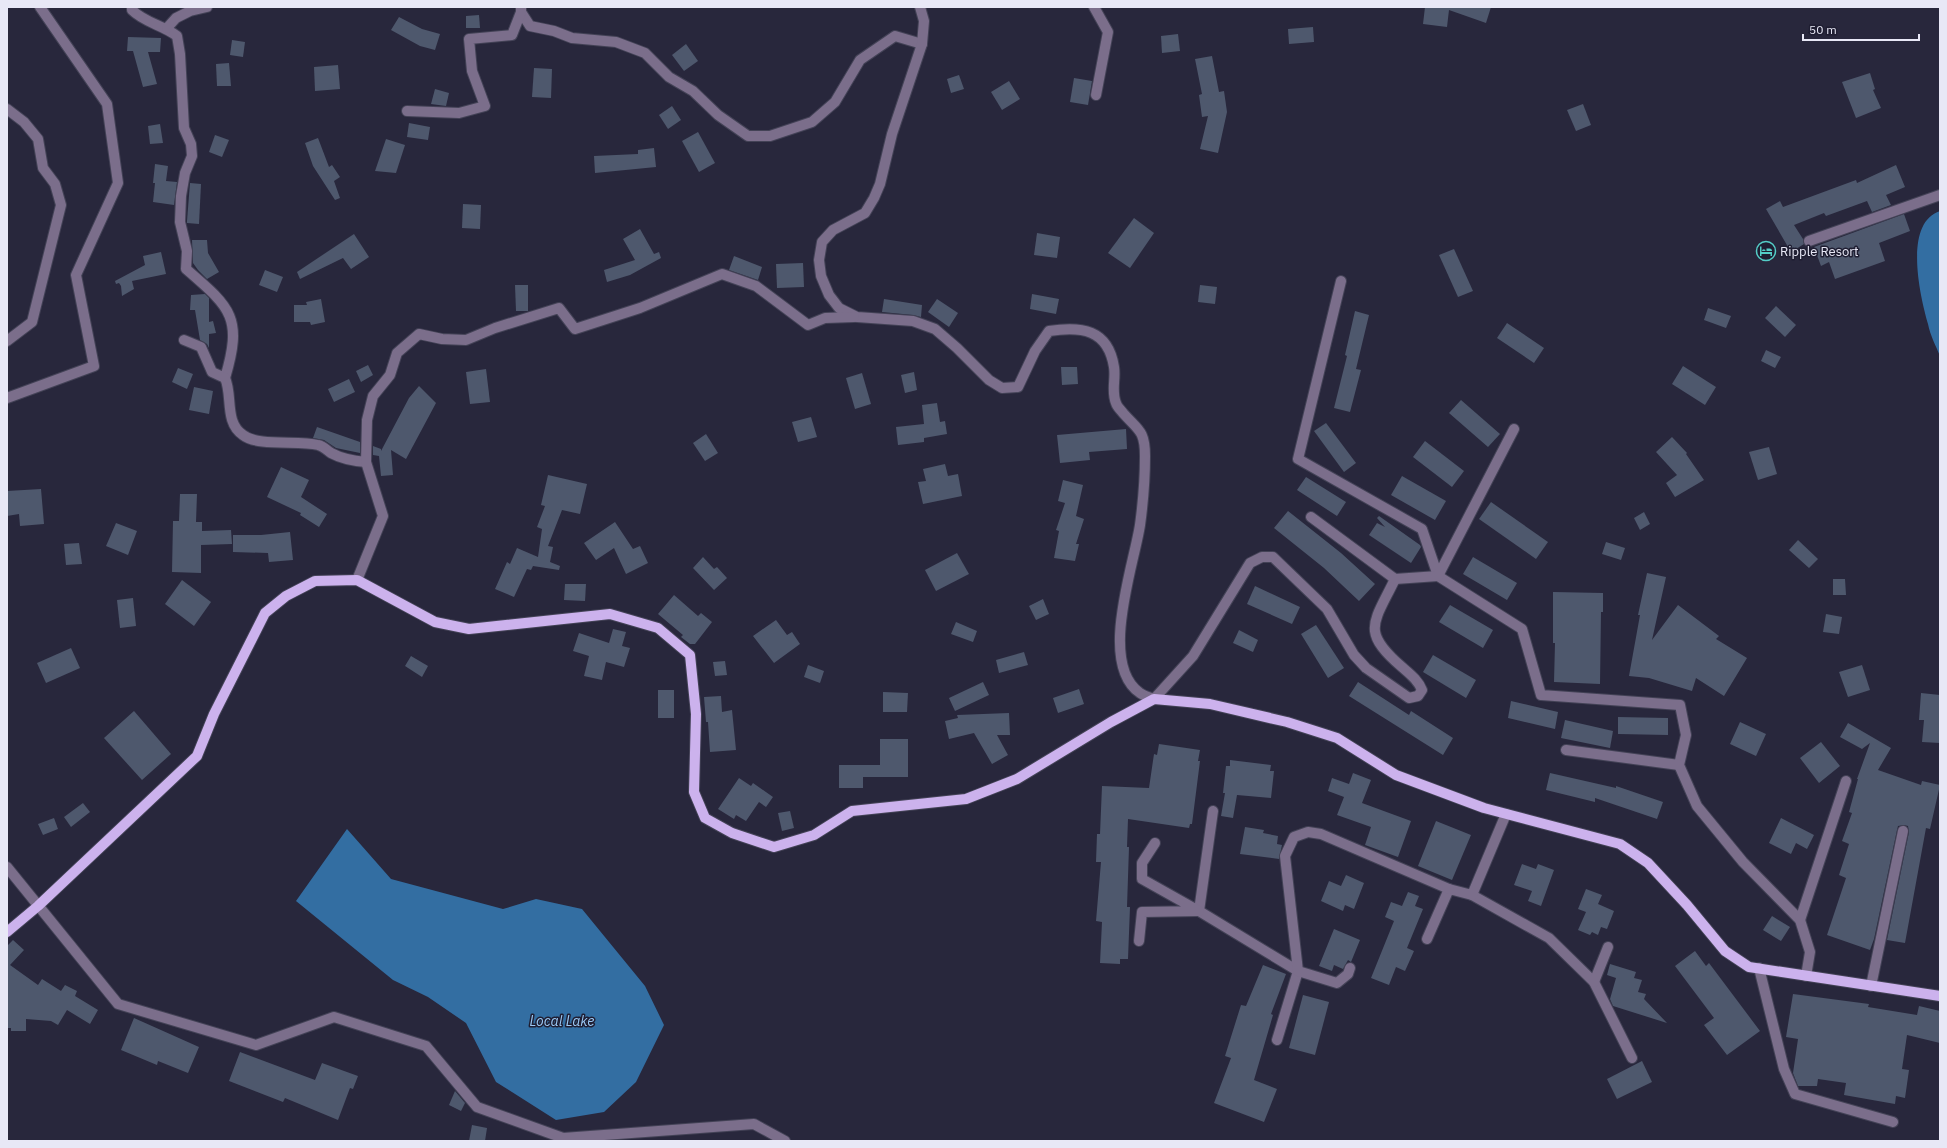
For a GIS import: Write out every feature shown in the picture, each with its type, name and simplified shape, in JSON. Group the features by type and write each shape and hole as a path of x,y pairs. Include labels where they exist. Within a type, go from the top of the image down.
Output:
{"main road":[{"path":"7,932 38,906 197,756 214,714 265,613 286,596 315,581 357,580 435,622 469,629 610,614 658,628 690,655 696,714 694,792 705,818 732,833 774,846 814,835 852,811 966,799 1017,779 1111,722 1154,699 1210,704 1287,722 1337,738 1396,775 1484,808 1620,844 1648,862 1687,905 1724,951 1748,967 1940,996"}],"street":[{"path":"7,398 94,366 76,275 118,182 107,104 40,7"},
{"path":"132,7 132,10 140,18 167,28 177,36 180,54 184,128 191,144 192,156 185,173 180,196 180,222 187,251 186,269 219,298 230,315 234,339 232,356 225,378 228,386 231,418 243,435 262,442 320,445 332,453 350,460 366,462"},
{"path":"167,28 176,18 190,11 207,7"},
{"path":"857,317 839,308 829,294 821,276 819,260 822,242 833,230 865,213 874,198 882,177 892,134 922,44 924,21 920,7"},
{"path":"1094,7 1108,32 1096,95"},
{"path":"521,10 530,26 554,31 572,38 616,42 645,53 669,77 693,91 718,115 748,136 770,136 812,122 836,102 860,60 895,36 922,44"},
{"path":"407,111 459,113 484,106 472,70 469,39 512,34 521,10"},
{"path":"7,109 24,122 38,139 43,168 55,184 61,205 32,322 7,341"},
{"path":"1809,241 1940,194"},
{"path":"357,580 383,516 366,462 367,420 373,396 390,375 397,353 419,334 466,340 494,328 559,308 575,329 640,308 722,274 756,286 808,325 825,318 857,317 913,321 935,330 957,348 989,380 1002,388 1018,387 1035,351 1048,330 1070,328 1089,331 1107,343 1114,368 1113,387 1116,404 1142,432 1145,455 1140,525 1120,620 1120,650 1128,679 1140,693 1154,699 1193,656 1250,563 1262,557 1273,557 1327,609 1354,655 1366,668 1410,698 1418,696 1422,690 1419,682 1384,651 1374,634 1374,622 1395,579"},
{"path":"1341,282 1298,459 1422,530 1438,576"},
{"path":"184,340 201,347 212,372 225,378"},
{"path":"1438,576 1514,429"},
{"path":"1311,517 1395,579 1438,576 1522,628 1541,695 1680,705 1686,735 1679,765 1697,806 1743,862 1800,920 1810,952 1806,976"},
{"path":"1566,750 1679,765"},
{"path":"1800,920 1846,781"},
{"path":"1200,911 1213,811"},
{"path":"1472,895 1506,814"},
{"path":"1871,986 1903,831"},
{"path":"1277,1040 1298,971 1285,856 1294,837 1308,832 1321,834 1449,889 1472,895 1549,938 1594,982 1632,1058"},
{"path":"1155,843 1142,863 1142,879 1200,911 1298,971 1337,983 1348,974 1350,968"},
{"path":"7,867 118,1004 256,1045 334,1017 426,1046 477,1107 562,1138 754,1124 785,1141"},
{"path":"1427,939 1449,889"},
{"path":"1139,941 1142,912 1200,911"},
{"path":"1594,982 1608,947"},
{"path":"1759,968 1784,1068 1795,1094 1893,1122"}],"water":[{"path":"1940,211 1940,356 1930,332 1921,296 1917,262 1921,230 1929,218"},
{"name":"Local Lake","path":"347,829 391,879 503,909 536,899 582,909 645,986 664,1025 636,1082 604,1112 556,1120 496,1082 466,1023 428,997 393,980 296,901"}],"building":[{"path":"1425,7 1491,7 1486,23 1449,10 1447,27 1423,24"},
{"path":"479,15 480,28 466,28 466,16"},
{"path":"399,17 422,29 440,34 435,50 420,46 391,30"},
{"path":"1313,27 1314,42 1289,44 1288,29"},
{"path":"1178,34 1180,51 1162,53 1161,36"},
{"path":"128,37 161,38 160,52 148,52 157,84 143,87 133,51 127,51"},
{"path":"232,40 245,42 243,57 230,55"},
{"path":"686,44 698,61 684,71 672,55"},
{"path":"1212,56 1219,92 1224,91 1227,112 1218,153 1200,149 1208,116 1202,117 1199,95 1202,94 1195,59"},
{"path":"229,63 231,86 217,86 216,64"},
{"path":"338,65 340,89 315,91 314,67"},
{"path":"534,68 552,69 551,98 532,97"},
{"path":"1870,73 1875,89 1873,90 1881,108 1856,118 1842,82"},
{"path":"959,75 964,89 951,93 947,79"},
{"path":"1074,78 1092,81 1088,105 1070,102"},
{"path":"1009,81 1020,99 1002,110 991,92"},
{"path":"435,89 449,93 446,106 431,104"},
{"path":"1583,104 1591,125 1576,131 1567,110"},
{"path":"672,106 681,120 668,129 659,115"},
{"path":"409,123 430,127 428,140 407,137"},
{"path":"160,124 163,143 150,144 148,126"},
{"path":"698,132 715,163 699,172 682,141"},
{"path":"215,135 229,140 222,157 209,152"},
{"path":"318,138 329,167 332,165 340,177 334,181 340,198 335,200 313,166 305,143"},
{"path":"386,139 405,145 396,173 375,171"},
{"path":"654,148 656,167 595,173 594,156 638,154 638,150"},
{"path":"155,164 168,166 166,181 177,182 174,205 153,202"},
{"path":"1896,165 1905,187 1886,195 1891,205 1872,212 1867,201 1826,216 1824,213 1794,225 1803,239 1804,244 1791,252 1766,209 1780,201 1783,207 1856,180 1857,183"},
{"path":"190,183 201,184 199,224 187,223"},
{"path":"463,204 481,205 480,229 462,228"},
{"path":"1904,214 1910,231 1879,243 1885,261 1835,279 1829,262 1821,266 1814,247"},
{"path":"1134,218 1154,233 1130,268 1108,253"},
{"path":"640,229 654,254 659,252 661,258 630,275 607,282 604,270 635,260 623,239"},
{"path":"1037,233 1060,237 1057,258 1034,255"},
{"path":"354,234 369,257 351,269 343,258 300,279 297,272"},
{"path":"192,240 207,240 208,253 219,272 207,279 198,270 193,263"},
{"path":"1454,249 1473,291 1458,297 1439,255"},
{"path":"161,252 166,274 132,281 134,289 122,296 121,286 119,283 116,284 115,281 145,265 143,256"},
{"path":"734,256 762,267 758,280 729,270"},
{"path":"803,263 804,287 777,288 776,264"},
{"path":"265,270 283,277 277,292 259,285"},
{"path":"515,285 528,285 528,311 516,311"},
{"path":"1200,285 1217,287 1215,304 1198,302"},
{"path":"205,294 209,298 209,322 213,321 216,333 209,334 209,348 207,344 200,340 195,310 190,310 191,295"},
{"path":"1032,294 1059,299 1056,314 1030,309"},
{"path":"321,299 325,322 311,325 310,322 294,322 294,305 307,305 306,302"},
{"path":"884,299 922,305 921,317 882,312"},
{"path":"937,299 958,313 949,327 928,312"},
{"path":"1776,306 1796,325 1785,337 1765,318"},
{"path":"1708,308 1731,316 1726,328 1704,320"},
{"path":"1355,311 1369,315 1356,369 1361,370 1350,412 1334,408 1347,356 1345,355"},
{"path":"1507,323 1544,348 1534,363 1497,338"},
{"path":"1766,350 1781,357 1775,368 1761,361"},
{"path":"368,365 373,375 361,382 356,371"},
{"path":"1683,366 1716,387 1705,405 1672,384"},
{"path":"1061,367 1077,367 1078,384 1062,385"},
{"path":"178,368 193,374 187,389 172,382"},
{"path":"486,369 490,402 470,404 466,372"},
{"path":"914,372 917,390 905,393 901,375"},
{"path":"862,373 871,404 855,409 846,378"},
{"path":"349,379 355,392 334,402 328,389"},
{"path":"419,386 436,403 406,459 391,450 393,475 381,476 379,456 373,455 373,446 381,449 381,451 409,398"},
{"path":"194,387 213,391 209,414 189,410"},
{"path":"1461,400 1500,434 1488,447 1449,413"},
{"path":"937,403 940,422 945,421 947,434 924,438 924,442 898,445 896,427 924,424 922,405"},
{"path":"811,417 817,437 798,442 792,422"},
{"path":"1326,423 1356,463 1344,472 1314,431"},
{"path":"317,427 360,442 360,453 336,448 324,440 313,438"},
{"path":"1126,429 1127,449 1089,452 1090,460 1060,463 1057,435"},
{"path":"706,434 718,453 705,461 693,443"},
{"path":"1672,437 1687,453 1686,454 1704,480 1675,497 1666,483 1677,475 1656,452"},
{"path":"1425,441 1464,471 1452,487 1413,457"},
{"path":"1769,447 1777,474 1758,480 1749,452"},
{"path":"945,464 948,476 958,474 962,496 923,504 918,482 926,481 923,469"},
{"path":"281,467 309,480 301,497 327,514 319,527 300,515 301,513 267,497"},
{"path":"548,475 587,484 580,514 562,510 548,546 553,547 550,562 560,566 559,570 533,566 531,570 527,569 514,597 495,589 507,562 510,564 517,548 538,557 542,529 537,527 545,506 541,505"},
{"path":"1402,476 1446,501 1435,520 1391,495"},
{"path":"1306,477 1346,502 1337,516 1297,490"},
{"path":"1063,480 1083,485 1076,516 1084,519 1076,544 1079,544 1075,561 1054,558 1059,531 1056,530 1065,503 1058,501"},
{"path":"41,489 44,524 20,526 19,514 7,516 7,491"},
{"path":"180,494 197,494 196,522 202,522 202,531 231,530 232,544 201,545 201,573 172,572 173,521 179,521"},
{"path":"1491,502 1548,542 1536,559 1479,519"},
{"path":"1288,511 1341,553 1375,584 1359,601 1324,568 1274,528"},
{"path":"1644,512 1650,524 1640,530 1634,518"},
{"path":"1379,516 1420,545 1421,547 1411,563 1369,535 1377,523 1385,527 1377,518"},
{"path":"615,522 633,549 640,546 648,563 626,574 614,548 596,560 584,543"},
{"path":"116,523 137,531 128,555 106,546"},
{"path":"290,532 293,560 269,562 268,553 233,552 233,535 261,535"},
{"path":"1798,540 1818,559 1809,568 1789,550"},
{"path":"1606,542 1625,548 1621,560 1602,554"},
{"path":"79,543 82,564 66,565 64,544"},
{"path":"957,553 969,574 936,591 925,570"},
{"path":"703,557 714,569 717,567 727,578 714,590 693,568"},
{"path":"1473,557 1517,583 1507,600 1463,574"},
{"path":"1647,573 1666,577 1652,640 1678,605 1719,636 1716,639 1747,658 1724,696 1696,678 1692,691 1649,678 1629,676 1640,615 1638,615"},
{"path":"1833,579 1845,579 1846,595 1833,595"},
{"path":"182,580 211,602 194,626 165,604"},
{"path":"565,584 586,584 585,601 564,600"},
{"path":"1255,586 1300,607 1292,624 1247,604"},
{"path":"1553,592 1603,593 1603,612 1601,612 1600,684 1554,682 1555,643 1553,643"},
{"path":"674,595 698,616 701,613 712,622 695,644 690,644 681,637 683,635 658,614"},
{"path":"133,598 136,626 120,628 117,600"},
{"path":"1043,599 1049,614 1036,620 1029,606"},
{"path":"1450,605 1493,630 1483,648 1439,622"},
{"path":"1826,614 1842,617 1839,634 1823,632"},
{"path":"776,620 787,635 792,632 800,644 774,663 753,636"},
{"path":"956,622 977,631 973,642 951,634"},
{"path":"1316,625 1344,668 1328,678 1301,634"},
{"path":"613,629 626,632 622,646 630,648 624,667 606,662 602,680 584,676 589,656 573,651 579,633 609,643"},
{"path":"1239,630 1258,640 1253,652 1233,643"},
{"path":"71,648 80,668 46,683 37,663"},
{"path":"1024,652 1028,665 999,673 996,660"},
{"path":"1433,655 1476,680 1466,698 1423,672"},
{"path":"411,656 428,666 422,677 405,666"},
{"path":"725,661 727,675 715,676 713,662"},
{"path":"808,665 824,671 820,683 804,677"},
{"path":"1862,665 1870,690 1848,697 1839,672"},
{"path":"983,682 989,695 955,711 949,698"},
{"path":"1358,682 1409,715 1411,711 1453,738 1443,755 1349,696"},
{"path":"1079,689 1084,704 1058,713 1053,698"},
{"path":"658,690 674,690 674,718 658,718"},
{"path":"883,692 908,693 907,712 883,712"},
{"path":"1921,693 1940,695 1940,743 1922,742 1924,720 1919,720"},
{"path":"721,696 722,712 732,710 736,750 710,752 708,722 706,722 704,697"},
{"path":"1511,701 1558,712 1555,729 1508,718"},
{"path":"134,711 171,754 142,780 104,738"},
{"path":"1009,713 1010,735 997,735 1008,755 992,764 974,733 949,739 945,721 958,718 957,715"},
{"path":"1618,717 1668,718 1668,735 1618,734"},
{"path":"1565,720 1613,731 1610,748 1561,738"},
{"path":"1740,722 1766,734 1756,756 1730,744"},
{"path":"1848,723 1891,748 1878,770 1921,785 1922,781 1940,785 1930,829 1926,828 1905,943 1887,940 1909,832 1908,826 1904,825 1898,826 1874,939 1870,950 1827,935 1846,878 1839,875 1849,844 1842,841 1852,813 1849,812 1857,779 1870,743 1862,749 1840,737"},
{"path":"880,739 908,739 908,777 863,777 863,788 839,788 839,765 880,765"},
{"path":"1821,742 1840,766 1819,783 1800,758"},
{"path":"1159,744 1200,750 1192,824 1190,824 1189,828 1128,819 1127,847 1129,847 1127,907 1130,907 1128,959 1120,959 1120,964 1100,963 1102,922 1096,921 1101,862 1096,862 1097,834 1100,834 1102,786 1149,788 1154,754 1157,755"},
{"path":"1230,760 1271,765 1270,771 1274,771 1271,798 1237,795 1233,818 1221,816 1225,793 1223,793 1226,766 1230,766"},
{"path":"1353,773 1371,780 1362,803 1411,821 1398,857 1365,845 1371,827 1337,815 1344,797 1328,791 1332,778 1349,784"},
{"path":"1550,773 1616,788 1616,786 1663,802 1657,819 1595,798 1595,802 1546,790"},
{"path":"739,778 751,786 753,783 773,797 766,807 759,802 746,821 736,815 734,819 718,809"},
{"path":"83,803 90,812 71,827 64,817"},
{"path":"790,811 794,828 782,831 778,813"},
{"path":"54,818 58,829 43,835 38,824"},
{"path":"1781,818 1814,835 1807,849 1796,843 1791,854 1769,843"},
{"path":"1436,821 1471,835 1452,880 1418,866"},
{"path":"1245,827 1264,830 1263,833 1278,836 1277,844 1282,845 1279,859 1240,854"},
{"path":"1522,864 1536,869 1538,864 1554,870 1541,906 1528,901 1532,891 1514,885"},
{"path":"1346,875 1364,883 1354,909 1345,905 1343,911 1321,901 1329,881 1341,886"},
{"path":"1586,889 1602,895 1598,904 1614,911 1607,929 1601,927 1598,935 1592,932 1590,935 1578,930 1586,912 1578,909"},
{"path":"1408,892 1419,896 1415,906 1423,909 1407,948 1414,951 1405,971 1396,967 1389,985 1371,978 1394,921 1385,917 1391,902 1402,906"},
{"path":"1772,916 1790,927 1781,941 1763,930"},
{"path":"1334,929 1360,940 1351,962 1348,960 1343,969 1334,965 1332,971 1319,966"},
{"path":"13,940 24,950 10,965 38,985 42,979 61,991 65,985 77,991 75,996 98,1010 90,1024 67,1010 58,1025 51,1021 26,1019 26,1031 11,1031 11,1028 7,1028 7,946"},
{"path":"1695,951 1706,966 1709,963 1760,1031 1727,1055 1704,1025 1714,1018 1675,966"},
{"path":"1610,964 1636,972 1634,978 1642,980 1638,992 1646,994 1644,999 1667,1023 1613,1006 1610,999 1616,978 1607,975"},
{"path":"1263,965 1286,974 1271,1014 1273,1015 1254,1080 1277,1089 1264,1122 1214,1103 1231,1058 1225,1056 1241,1005 1246,1006"},
{"path":"1793,994 1869,1004 1868,1007 1917,1015 1919,1006 1940,1011 1940,1043 1907,1035 1902,1069 1909,1070 1905,1098 1896,1096 1895,1104 1844,1095 1846,1083 1818,1079 1817,1086 1798,1086 1793,1073 1798,1039 1786,1037"},
{"path":"1303,995 1329,1002 1315,1055 1289,1048"},
{"path":"134,1018 199,1047 188,1073 158,1061 157,1065 121,1050"},
{"path":"240,1052 315,1080 322,1063 358,1076 353,1089 350,1088 338,1120 285,1098 283,1102 229,1081"},
{"path":"1642,1061 1652,1082 1617,1099 1607,1079"},
{"path":"455,1091 465,1103 461,1111 449,1105"},
{"path":"472,1125 487,1128 485,1141 469,1141"}],"place":[{"name":"Ripple Resort","path":"1766,251"}]}
